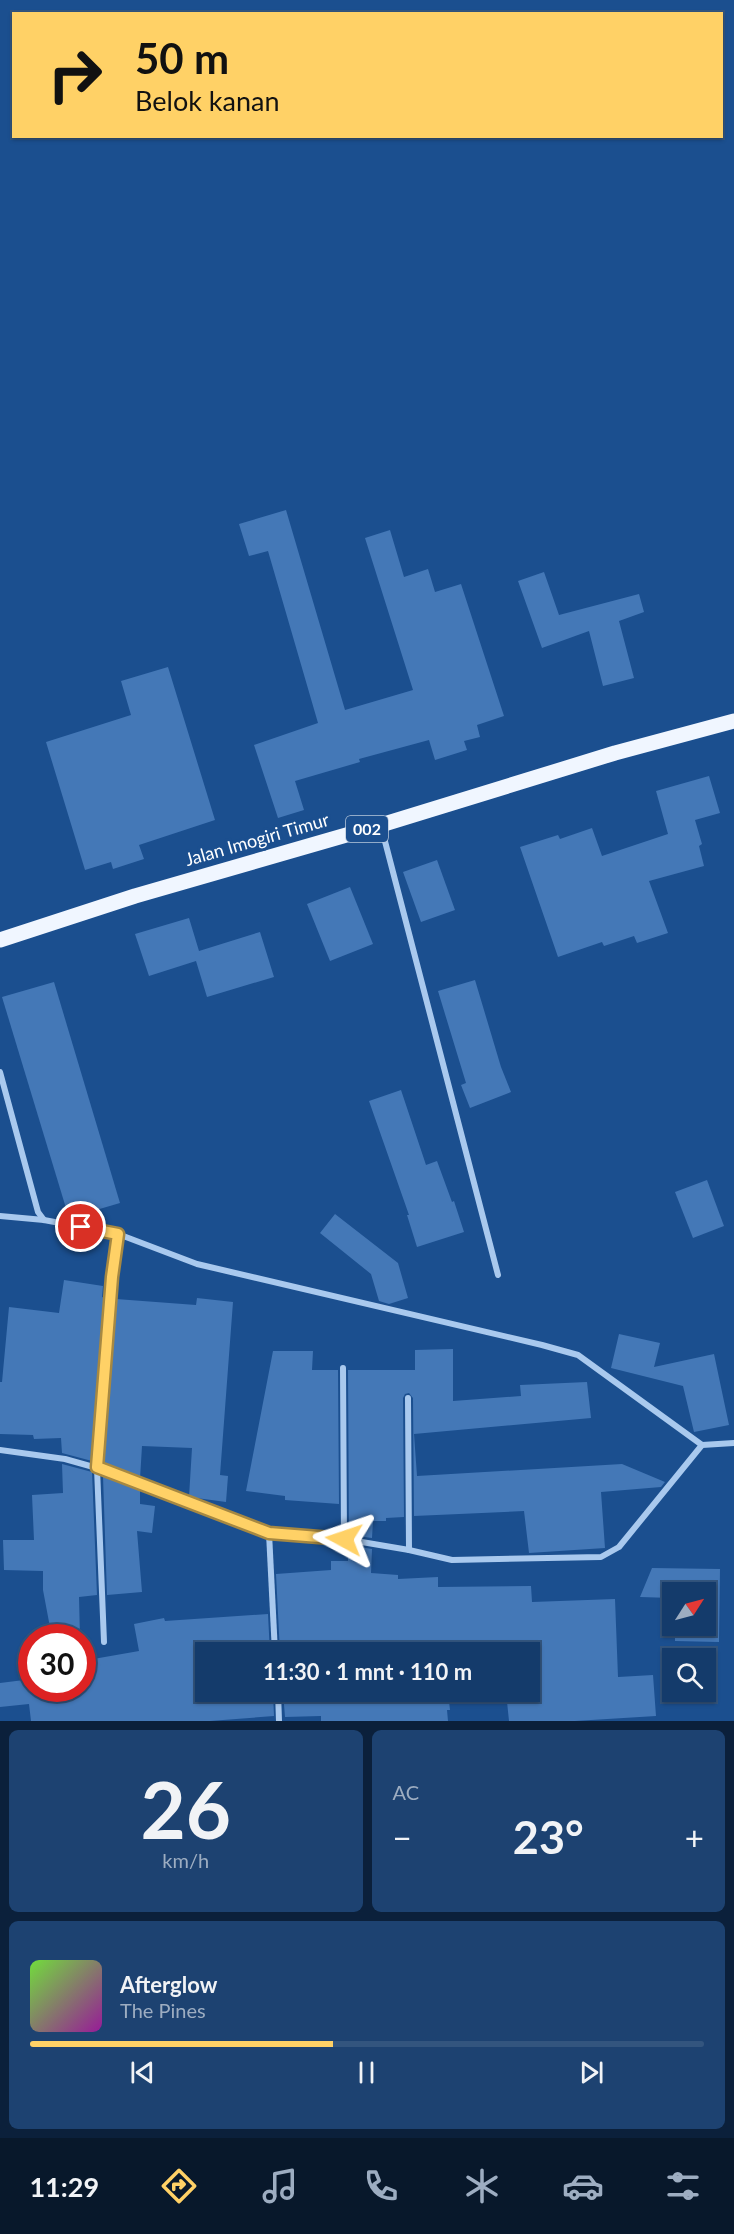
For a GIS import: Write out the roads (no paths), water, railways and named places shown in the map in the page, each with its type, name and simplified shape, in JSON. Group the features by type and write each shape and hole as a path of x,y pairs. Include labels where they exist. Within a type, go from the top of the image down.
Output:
{"main road":[{"name":"Jalan Imogiri Timur","path":"0,940 135,896 381,825 615,753 734,721"}],"street":[{"path":"381,825 498,1275"},
{"path":"0,1072 38,1212 44,1220"},
{"path":"0,1216 44,1220 118,1234 197,1264 578,1355 702,1445 734,1443"},
{"path":"104,1642 97,1467 112,1277 118,1234"},
{"path":"344,1368 344,1539"},
{"path":"408,1398 409,1550"},
{"path":"0,1450 65,1459 97,1467 269,1533 344,1539 452,1560 601,1557 619,1547 702,1445"},
{"path":"269,1533 274,1642"},
{"path":"278,1702 279,1721"}]}
